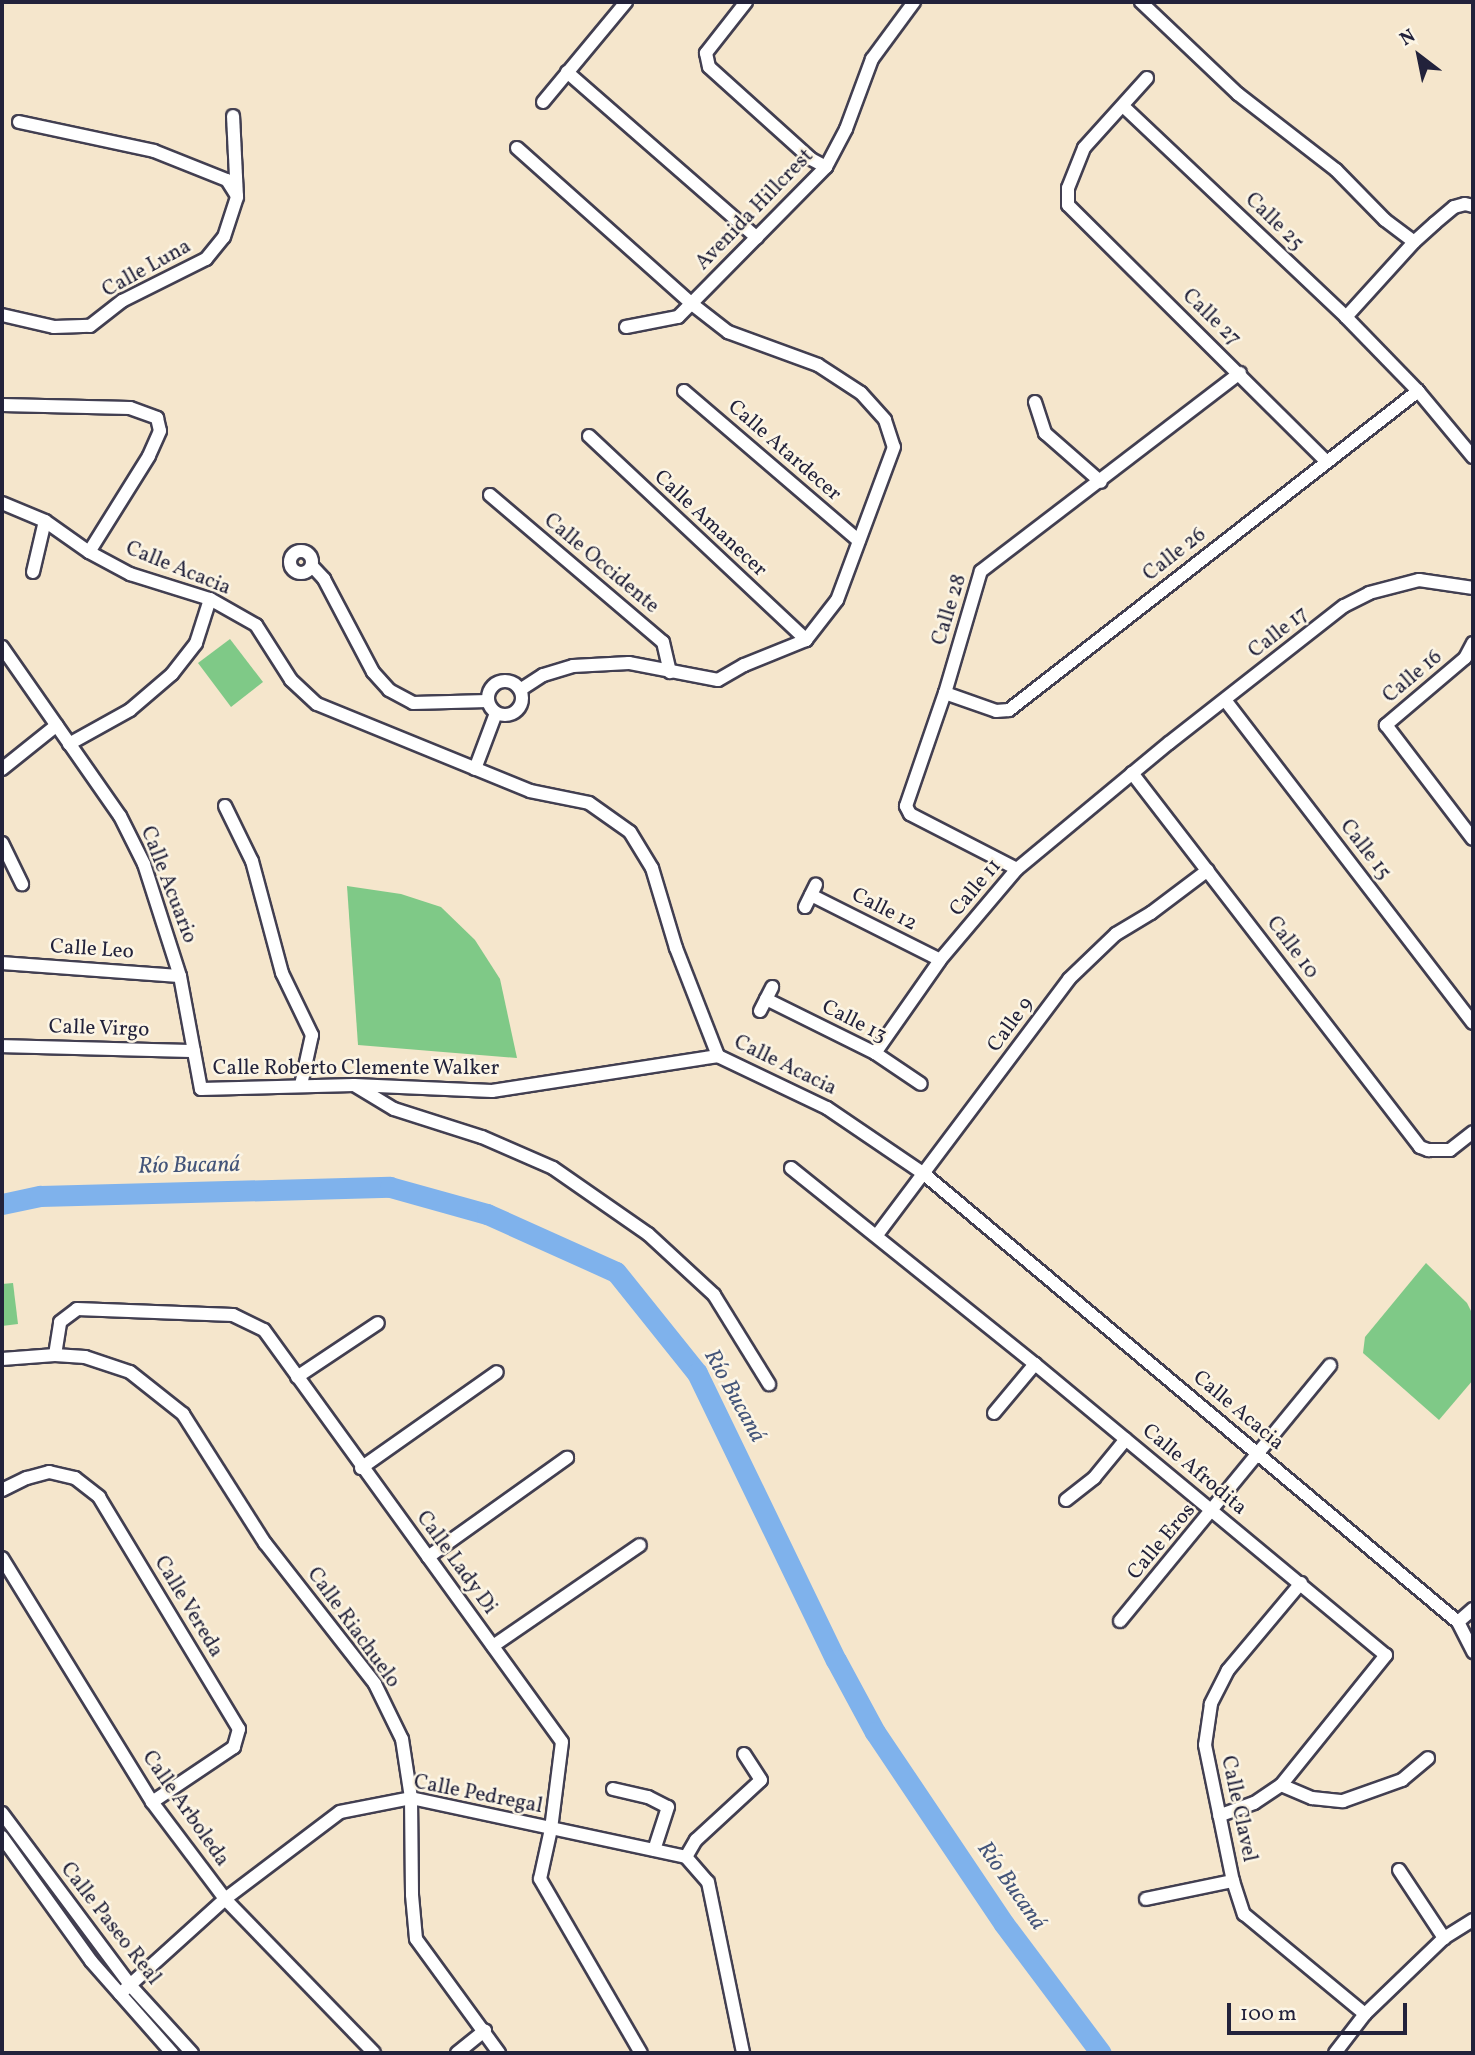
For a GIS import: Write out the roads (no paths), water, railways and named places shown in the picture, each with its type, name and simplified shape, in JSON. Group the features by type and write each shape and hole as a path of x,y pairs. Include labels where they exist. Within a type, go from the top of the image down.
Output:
{"street":[{"path":"542,102 626,2"},
{"path":"746,2 706,53 709,67 811,159 826,167"},
{"name":"Avenida Hillcrest","path":"626,327 678,317 826,167 846,129 872,59 914,2"},
{"path":"1141,2 1238,94 1336,170 1385,220 1414,242"},
{"path":"567,72 757,238"},
{"path":"1123,106 1147,78"},
{"name":"Calle 27","path":"1123,106 1084,148 1069,188 1068,205 1325,460"},
{"name":"Calle 25","path":"1123,106 1346,317 1418,391 1473,457"},
{"name":"Calle Luna","path":"2,315 54,327 90,326 122,301 206,259 224,237 237,197 233,116"},
{"path":"19,122 154,151 226,180 237,197"},
{"path":"517,148 692,304 728,332 818,365 861,393 885,420 894,447 837,600 806,640 744,665 718,680 629,663 573,666 543,675 520,690"},
{"path":"1346,317 1414,242 1454,207 1465,204 1473,206"},
{"name":"Calle 28","path":"1017,869 910,814 906,806 945,693 981,571 1101,482 1240,373"},
{"name":"Calle Atardecer","path":"684,391 859,541"},
{"name":"Calle 26","path":"945,693 996,711 1009,710 1325,460 1418,391"},
{"path":"1035,402 1045,433 1101,482"},
{"path":"2,405 130,408 157,418 160,431 156,441 89,552"},
{"name":"Calle Amanecer","path":"589,436 806,640"},
{"name":"Calle Occidente","path":"490,495 663,642 670,672"},
{"name":"Calle Acacia","path":"2,503 45,521 89,552 130,574 210,599 256,625 291,680 317,704 530,791 589,803 630,832 652,868 676,948 718,1056 827,1108 925,1174 1458,1622 1473,1652"},
{"path":"33,572 45,521"},
{"path":"312,566 324,579 373,672 388,691 413,703 488,701"},
{"name":"Calle 17","path":"1132,773 1344,606 1369,593 1419,580 1473,588"},
{"path":"69,744 130,710 172,674 196,643 210,599"},
{"name":"Calle 16","path":"1473,643 1465,658 1386,726 1473,839"},
{"name":"Calle Acuario","path":"2,647 120,816 144,864 180,976 201,1089"},
{"path":"508,681 520,690 521,705 508,715 496,713 488,701 489,690 498,682 508,681"},
{"name":"Calle 15","path":"1225,700 1473,1023"},
{"path":"475,769 496,713"},
{"path":"3,766 57,726"},
{"name":"Calle 11","path":"875,1053 940,960 1017,869 1132,773"},
{"name":"Calle 10","path":"1132,773 1420,1147 1450,1150 1473,1132"},
{"path":"225,806 252,861 282,973 312,1035 301,1084"},
{"path":"2,843 22,884"},
{"name":"Calle 9","path":"877,1235 1069,979 1116,934 1151,913 1208,870"},
{"name":"Calle 12","path":"811,896 940,960"},
{"name":"Calle Leo","path":"2,963 180,976"},
{"name":"Calle 13","path":"766,999 875,1053 921,1084"},
{"name":"Calle Virgo","path":"2,1046 194,1051"},
{"name":"Calle Roberto Clemente Walker","path":"201,1089 354,1084 492,1091 718,1056"},
{"path":"354,1084 394,1109 482,1137 554,1168 648,1234 715,1295 769,1384"},
{"name":"Calle Afrodita","path":"791,1168 1035,1364 1386,1655 1281,1785 1254,1803 1219,1816"},
{"name":"Calle Lady Di","path":"55,1355 60,1322 77,1309 233,1315 264,1330 361,1468 562,1742 551,1829 540,1879 642,2053"},
{"path":"355,1321 364,1333"},
{"path":"297,1377 378,1323"},
{"name":"Calle Riachuelo","path":"2,1359 55,1355 85,1357 130,1372 183,1414 265,1543 375,1684 402,1739 411,1798 412,1895 416,1939 485,2030 499,2053"},
{"path":"994,1413 1035,1364"},
{"name":"Calle Eros","path":"1121,1621 1330,1365"},
{"path":"361,1468 491,1376 477,1368"},
{"path":"1066,1500 1094,1479 1126,1439"},
{"path":"428,1557 567,1458"},
{"name":"Calle Vereda","path":"2,1490 27,1478 49,1472 75,1478 99,1497 239,1729 234,1747 152,1802"},
{"path":"494,1647 640,1545"},
{"name":"Calle Arboleda","path":"2,1558 152,1802 225,1899 373,2053"},
{"name":"Calle Clavel","path":"1301,1583 1228,1670 1210,1704 1205,1745 1233,1881 1244,1914 1364,2014"},
{"path":"1458,1622 1473,1609"},
{"path":"743,2053 708,1882 686,1857 696,1840 761,1780 744,1754"},
{"path":"1281,1785 1312,1798 1343,1801 1402,1780 1428,1758"},
{"path":"613,1789 648,1797 668,1807 654,1850"},
{"name":"Calle Pedregal","path":"125,1989 225,1899 340,1812 411,1798 686,1857"},
{"name":"Calle Paseo Real","path":"2,1813 172,2053"},
{"name":"Calle Paseo Real","path":"2,1838 91,1961 125,1989 192,2053"},
{"path":"1399,1870 1444,1938"},
{"path":"1146,1899 1233,1881"},
{"path":"1335,2053 1364,2014 1444,1938 1473,1920"},
{"path":"457,2053 485,2030"}],"waterway":[{"name":"Río Bucaná","path":"2,1204 40,1196 390,1187 487,1214 616,1272 697,1373 836,1660 875,1732 1004,1924 1101,2053"}]}
